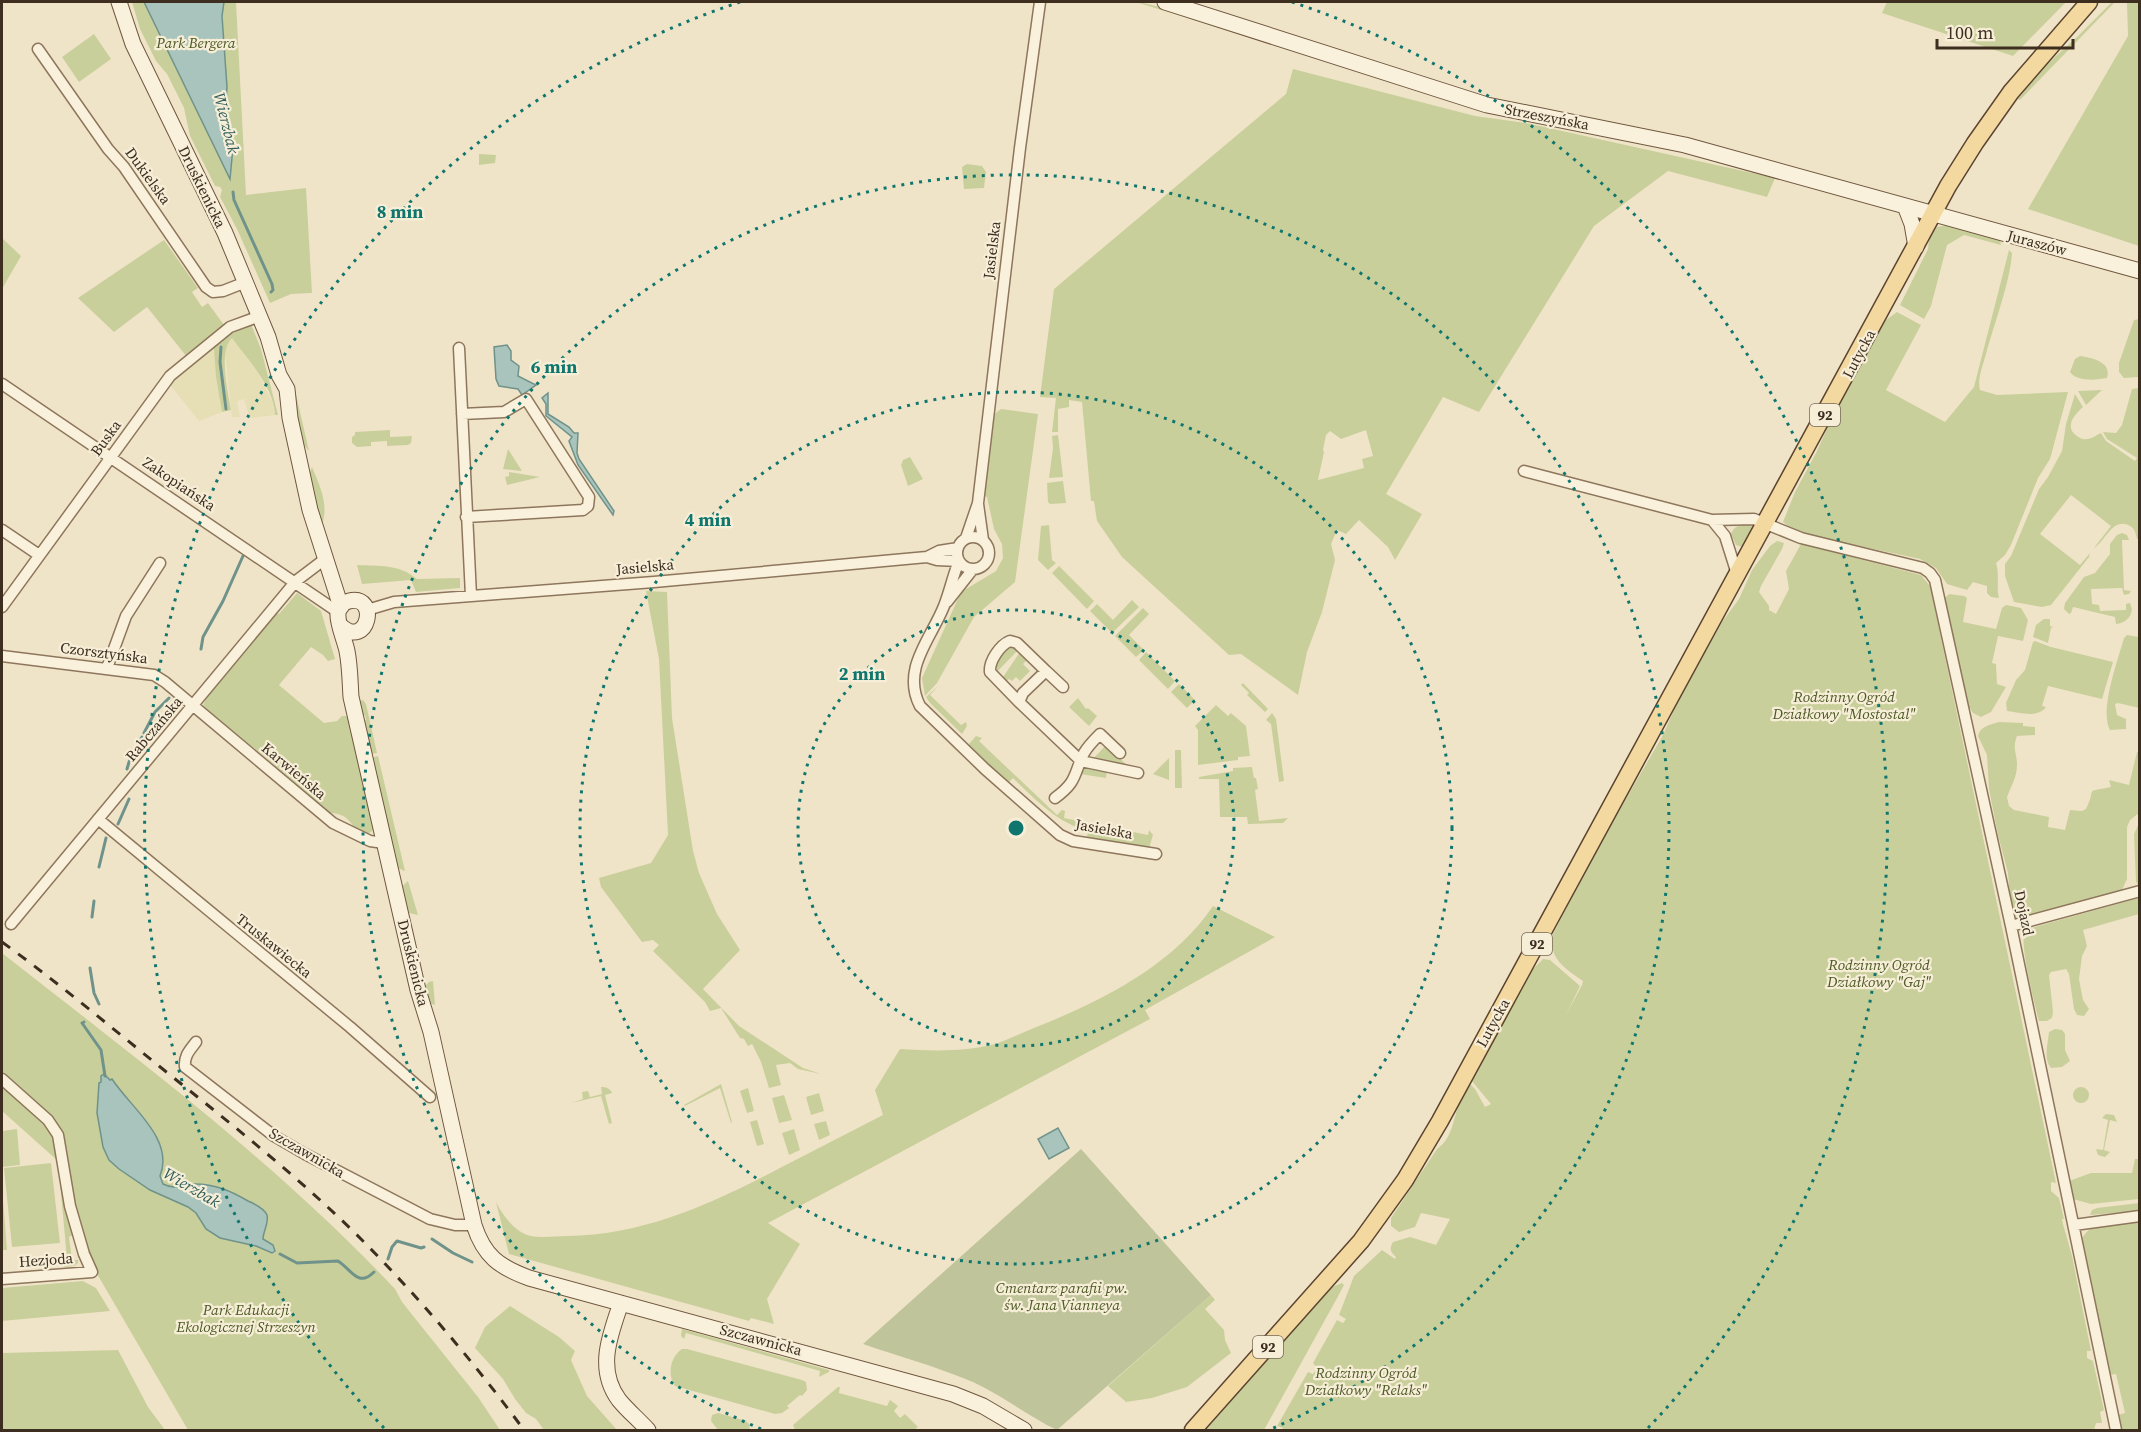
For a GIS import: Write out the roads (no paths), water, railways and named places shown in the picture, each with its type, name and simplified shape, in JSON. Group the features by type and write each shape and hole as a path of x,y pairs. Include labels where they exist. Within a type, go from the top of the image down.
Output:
{"main road":[{"name":"Lutycka","path":"1193,1431 1343,1263 1405,1180 1440,1121 1962,162 2003,103 2043,54 2089,4"}],"street":[{"name":"Druskienicka","path":"119,2 133,44 246,282 260,316 279,375 287,389 290,418 310,510 340,615 348,660 351,698 418,990 431,1032 474,1225 482,1245 494,1260"},
{"name":"Jasielska","path":"966,538 978,503 1016,179 1040,2"},
{"name":"Strzeszyńska","path":"1165,2 1487,105 1669,141 1934,214"},
{"name":"Dukielska","path":"38,48 108,149 136,184 206,287 213,292 224,291 246,282"},
{"path":"1905,206 1912,224 1916,247"},
{"name":"Juraszów","path":"1934,214 2139,271"},
{"name":"Buska","path":"2,607 170,376 230,327 260,316"},
{"path":"459,348 471,596"},
{"name":"Zakopiańska","path":"2,384 296,581 340,615"},
{"path":"462,414 504,412 526,399 589,497 588,506 583,510 466,517"},
{"path":"1524,471 1712,520 1754,519 1766,524"},
{"name":"Jasielska","path":"978,503 983,540"},
{"path":"1712,520 1725,536 1738,576"},
{"name":"Dojazd","path":"1766,524 1801,538 1914,565 1930,573 1935,580 2011,926 2116,1431"},
{"path":"2,530 39,555"},
{"path":"975,537 983,540 988,547 989,556 985,563 973,569 965,567 959,561 958,548 966,538 975,537"},
{"name":"Jasielska","path":"362,606 927,557 939,551 958,548"},
{"name":"Jasielska","path":"927,557 959,561 945,604 916,665 912,681 914,695 920,706 993,776 1060,835 1073,841 1156,854"},
{"name":"Druskienicka","path":"325,559 362,606"},
{"name":"Rabczańska","path":"11,924 296,581 325,559"},
{"path":"107,668 126,616 160,562"},
{"name":"Jasielska","path":"945,604 973,569"},
{"path":"350,601 362,606 366,624 359,630 349,631 340,615 350,601"},
{"name":"Druskienicka","path":"348,660 359,630"},
{"path":"1063,687 1017,643 1010,641 1002,645 990,667 990,672 1019,702 1082,761 1138,773"},
{"name":"Czorsztyńska","path":"2,656 154,675 193,705"},
{"path":"1019,702 1023,693 1046,671"},
{"name":"Karwieńska","path":"193,705 333,823 370,841 384,843"},
{"path":"1054,798 1064,791 1077,776 1084,753 1100,734 1120,753"},
{"name":"Truskawiecka","path":"98,819 350,1027 430,1097"},
{"path":"2011,926 2139,891"},
{"name":"Szczawnicka","path":"196,1042 184,1060 185,1067 274,1136 430,1219 455,1225 474,1225"},
{"name":"Hezjoda","path":"2,1078 48,1120 58,1134 70,1206 84,1254 92,1272 2,1279"},
{"path":"2074,1224 2139,1216"},
{"name":"Szczawnicka","path":"494,1260 509,1270 529,1278 953,1394 983,1406 1024,1431"},
{"path":"621,1303 607,1345 608,1375 618,1398 648,1431"}],"water":[{"path":"144,2 224,2 222,16 227,87 225,115 233,147 230,179"},
{"path":"507,345 511,351 511,360 519,366 518,376 536,385 522,395 518,389 499,386 496,379 494,347"},
{"path":"548,393 548,414 569,427 574,433 578,433 579,459 614,511 613,515 578,465 569,441 572,437 546,416 546,404 542,398"},
{"path":"104,1074 110,1080 112,1079 156,1136 163,1162 160,1176 163,1184 172,1187 202,1184 216,1187 259,1206 267,1215 263,1239 273,1245 275,1251 272,1253 256,1246 220,1238 206,1229 196,1213 188,1207 150,1190 109,1160 103,1147 97,1113 99,1083"},
{"path":"1058,1128 1069,1148 1049,1159 1038,1139"}],"waterway":[{"name":"Wierzbak","path":"233,192 234,200 272,284 271,292"},
{"name":"Wierzbak","path":"221,347 220,362 226,409"},
{"name":"Wierzbak","path":"201,649 203,637 223,601 243,556"},
{"name":"Wierzbak","path":"144,733 155,712 169,698"},
{"name":"Wierzbak","path":"127,769 142,737"},
{"name":"Wierzbak","path":"118,824 129,799"},
{"name":"Wierzbak","path":"99,867 106,838"},
{"name":"Wierzbak","path":"92,917 94,901"},
{"name":"Wierzbak","path":"90,968 94,993 99,1004"},
{"name":"Wierzbak","path":"84,1022 82,1023 101,1050 105,1076"},
{"name":"Wierzbak","path":"432,1239 472,1262"},
{"name":"Wierzbak","path":"388,1259 397,1241 424,1247"},
{"name":"Wierzbak","path":"280,1254 297,1263 338,1261 359,1278 364,1278 374,1272"}],"railway":[{"path":"2,942 62,987 234,1127 332,1211 423,1305 465,1354 524,1430"}],"park label":[{"name":"Park Bergera","path":"196,43"},
{"name":"Rodzinny Ogród Działkowy \"Mostostal\"","path":"1844,706"},
{"name":"Rodzinny Ogród Działkowy \"Gaj\"","path":"1879,974"},
{"name":"Cmentarz parafii pw. św. Jana Vianneya","path":"1062,1296"},
{"name":"Park Edukacji Ekologicznej Strzeszyn","path":"246,1318"},
{"name":"Rodzinny Ogród Działkowy \"Relaks\"","path":"1366,1382"}]}
